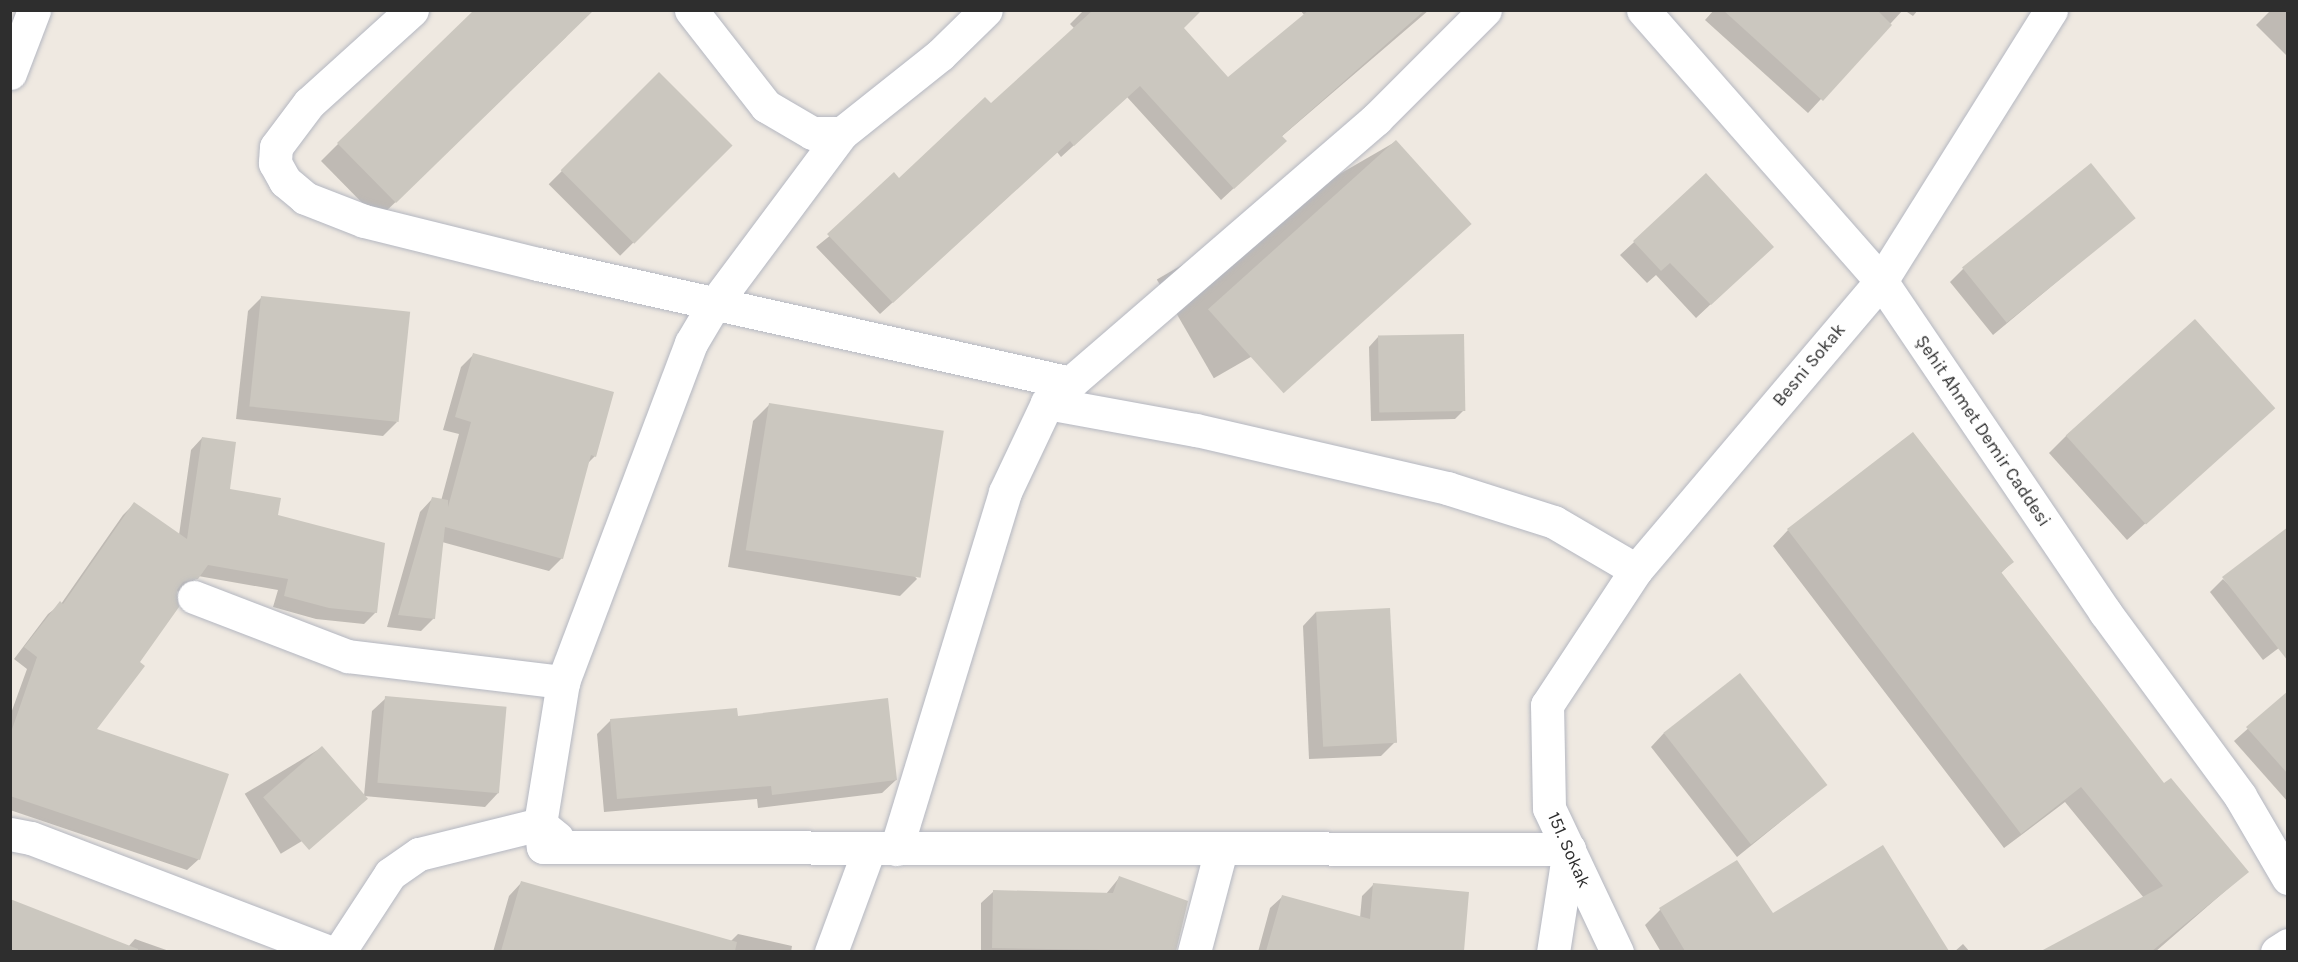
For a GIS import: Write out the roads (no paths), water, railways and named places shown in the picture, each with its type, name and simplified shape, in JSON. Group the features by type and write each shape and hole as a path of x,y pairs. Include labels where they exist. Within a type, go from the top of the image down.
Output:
{"street":[{"path":"10,73 34,10"},
{"path":"411,10 309,103 276,147 275,163 285,181 305,198 364,221 713,306 1196,430 1447,488 1554,522 1636,570"},
{"path":"691,10 766,106 812,133 842,133"},
{"path":"986,10 940,55 842,133 713,306 691,343 563,682 540,824 543,847 1569,849 1553,951"},
{"path":"831,951 883,849 1005,492 1059,393 1376,119 1485,10"},
{"name":"Şehit Ahmet Demir Caddesi","path":"1643,10 1881,281 2105,612 2240,796 2288,878"},
{"name":"Besni Sokak","path":"1547,705 1636,570 1881,281 2051,10"},
{"path":"194,597 348,656 563,682"},
{"name":"151. Sokak","path":"1547,705 1549,808 1617,951"},
{"path":"339,951 390,874 419,854 540,824"},
{"path":"10,834 31,838 329,951"},
{"path":"1194,951 1221,849"},
{"path":"2277,951 2288,945"}]}
